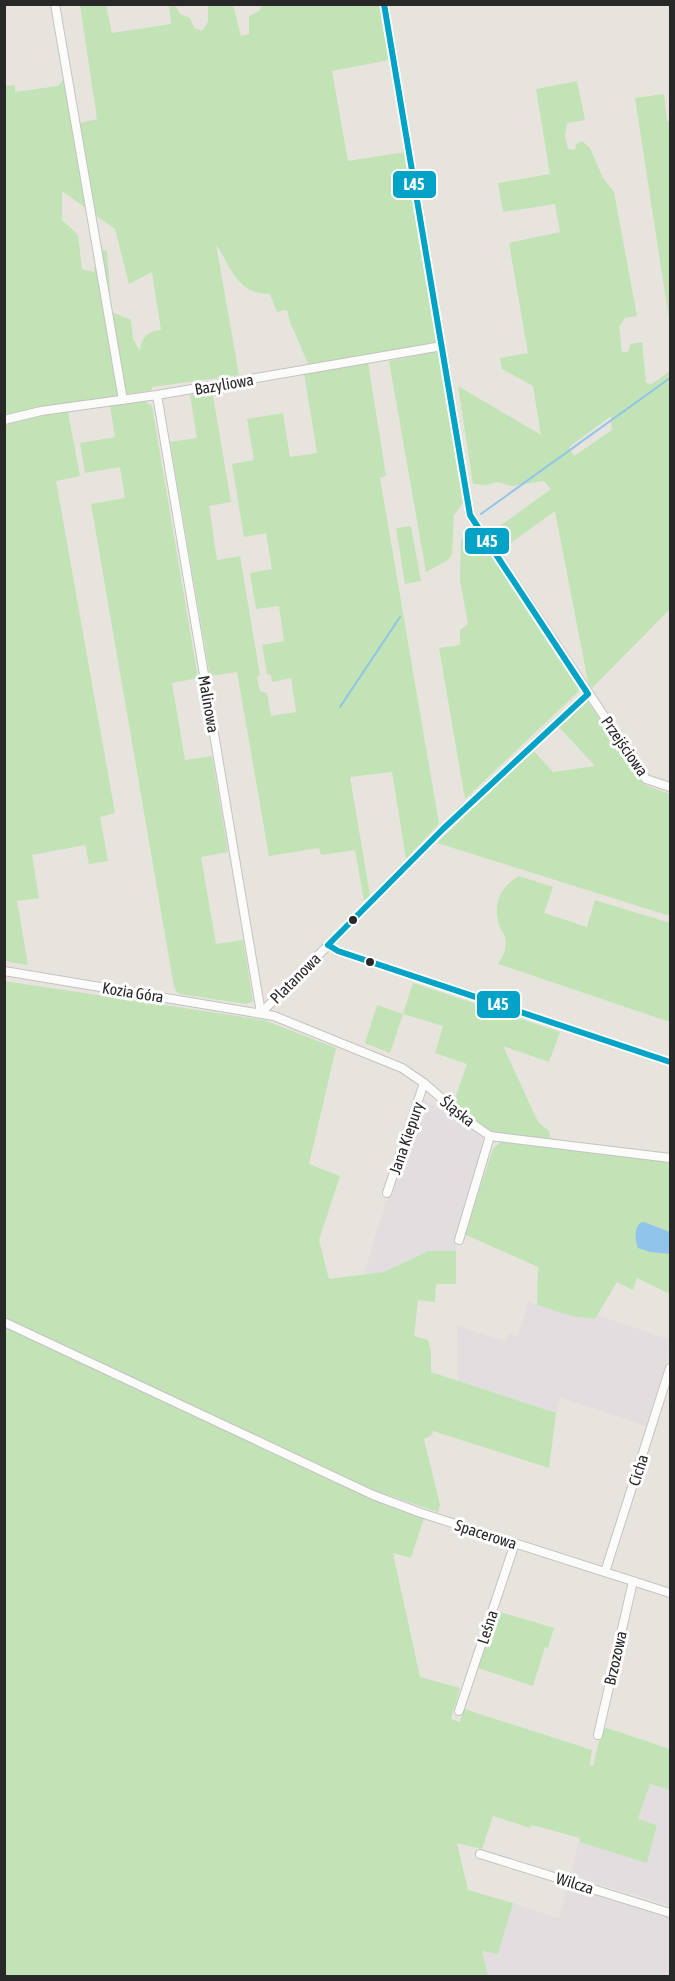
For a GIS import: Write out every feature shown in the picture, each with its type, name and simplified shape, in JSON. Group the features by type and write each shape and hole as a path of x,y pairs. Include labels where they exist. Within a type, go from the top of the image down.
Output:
{"street":[{"path":"55,4 123,400"},
{"name":"Przejściowa","path":"384,4 470,515 646,779 670,787"},
{"name":"Bazyliowa","path":"4,420 41,411 157,395 442,346"},
{"name":"Malinowa","path":"157,395 261,1013"},
{"name":"Platanowa","path":"261,1013 443,829 588,694"},
{"path":"328,945 338,951 670,1062"},
{"name":"Kozia Góra","path":"4,971 261,1013"},
{"name":"Śląska","path":"261,1013 396,1065 424,1083 464,1118 490,1136 670,1158"},
{"name":"Jana Kiepury","path":"387,1193 424,1083"},
{"path":"459,1240 490,1136"},
{"name":"Spacerowa","path":"4,1322 373,1496 670,1593"},
{"name":"Cicha","path":"605,1572 670,1368"},
{"name":"Leśna","path":"459,1711 515,1543"},
{"name":"Brzozowa","path":"598,1735 633,1581"},
{"name":"Wilcza","path":"480,1854 670,1913"}],"shaded area":[{"path":"424,1099 446,1114 449,1109 482,1134 483,1144 457,1233 456,1251 428,1251 384,1272 363,1276 393,1179 396,1179"},
{"path":"528,1302 571,1316 595,1319 598,1315 670,1340 670,1351 646,1426 560,1398 556,1413 458,1381 457,1326 506,1341 508,1334 518,1336"},
{"path":"650,1784 670,1790 670,1906 574,1876 571,1871 579,1842 647,1863 657,1826 638,1820"},
{"path":"574,1887 670,1917 670,1976 488,1976 482,1951 498,1954 513,1903 559,1918 566,1891"}],"green space":[{"path":"169,4 175,5 180,14 190,18 194,28 202,31 208,22 208,5 233,5 241,36 249,34 249,16 259,11 262,5 379,5 389,60 332,71 348,161 405,152 438,345 309,366 287,310 277,312 270,294 250,290 243,285 231,271 216,244 239,375 152,387 152,390 5,417 4,86 15,85 15,92 58,86 65,78 76,124 97,119 80,5 106,5 112,33 171,24","holes":["62,191 115,229 129,284 152,272 161,330 146,336 140,351 133,339 131,320 109,311 107,251 98,248 94,272 82,269 78,235 62,220"]},
{"path":"577,81 585,120 567,123 565,136 568,149 575,150 576,144 582,141 590,148 603,178 614,192 637,316 625,318 619,327 622,352 628,352 631,344 642,342 646,383 652,384 670,371 670,609 592,688 588,682 555,511 504,548 493,531 551,489 544,481 511,486 498,482 486,485 473,484 458,386 541,435 533,386 502,369 500,358 528,353 509,243 560,232 555,204 503,212 498,183 550,174 536,89","holes":["611,416 612,430 574,456 569,447"]},
{"path":"664,94 667,121 670,121 670,326 635,98"},
{"path":"439,351 463,503 454,515 452,554 448,560 426,572 389,361"},
{"path":"368,362 386,476 380,478 439,824 406,859 392,772 350,777 370,895 364,901 355,850 321,855 319,848 269,856 237,672 210,676 170,442 197,438 190,395 207,392 213,396 231,502 209,506 217,560 240,556 260,675 257,678 260,691 267,693 271,716 296,712 291,678 272,682 271,675 267,674 262,645 284,641 279,606 256,609 250,573 272,569 266,533 244,537 232,464 254,460 247,419 283,413 290,457 317,453 304,373"},
{"path":"142,400 152,406 198,678 172,683 185,760 212,756 228,852 201,857 216,944 243,940 253,1001 247,1004 179,994 175,990 173,981 91,504 125,498 120,467 85,473 80,443 115,437 110,406"},
{"path":"68,412 80,476 56,481 115,813 100,817 108,861 89,864 85,845 32,855 39,898 17,901 28,965 5,961 5,424"},
{"path":"411,526 421,581 405,584 396,528"},
{"path":"475,530 580,690 465,799 439,648 460,645 460,630 468,624 460,580 461,540"},
{"path":"587,700 645,785 670,794 670,916 437,843 533,750 553,772 595,766 558,726"},
{"path":"519,876 553,887 544,913 587,927 595,900 670,923 670,1022 498,964 506,944 498,920 497,905 506,886"},
{"path":"4,981 264,1020 336,1048 309,1164 340,1176 319,1240 329,1279 384,1272 428,1251 456,1251 456,1284 436,1284 435,1302 418,1300 414,1336 428,1340 431,1351 431,1372 556,1413 549,1468 433,1431 432,1435 424,1439 440,1505 438,1512 379,1492 382,1504 424,1518 411,1558 393,1553 420,1677 460,1688 451,1719 460,1722 464,1709 592,1750 590,1765 593,1766 602,1730 607,1728 670,1749 670,1790 650,1784 638,1819 657,1825 647,1863 579,1842 580,1838 532,1825 530,1828 493,1816 482,1849 457,1843 468,1890 513,1903 498,1954 482,1951 488,1976 5,1976"},
{"path":"413,983 560,1032 549,1062 503,1046 538,1122 549,1131 551,1140 489,1131 454,1102 467,1064 435,1053 443,1026 403,1014"},
{"path":"377,1005 403,1014 390,1053 365,1043"},
{"path":"503,1140 670,1163 670,1232 644,1222 644,1250 670,1254 670,1294 637,1278 633,1290 617,1282 595,1319 571,1316 537,1305 538,1267 464,1234 493,1149"},
{"path":"497,1611 554,1628 548,1648 545,1647 533,1686 478,1668"}],"water":[{"path":"644,1222 670,1232 670,1254 638,1248 636,1231 638,1225"}],"waterway":[{"path":"481,514 670,378"},
{"path":"340,707 400,617"}],"transit line":[{"name":"L45","path":"384,4 470,515 588,694"},
{"name":"L45","path":"328,945 443,829 588,694"},
{"name":"L45","path":"328,945 338,951 670,1062"}]}
